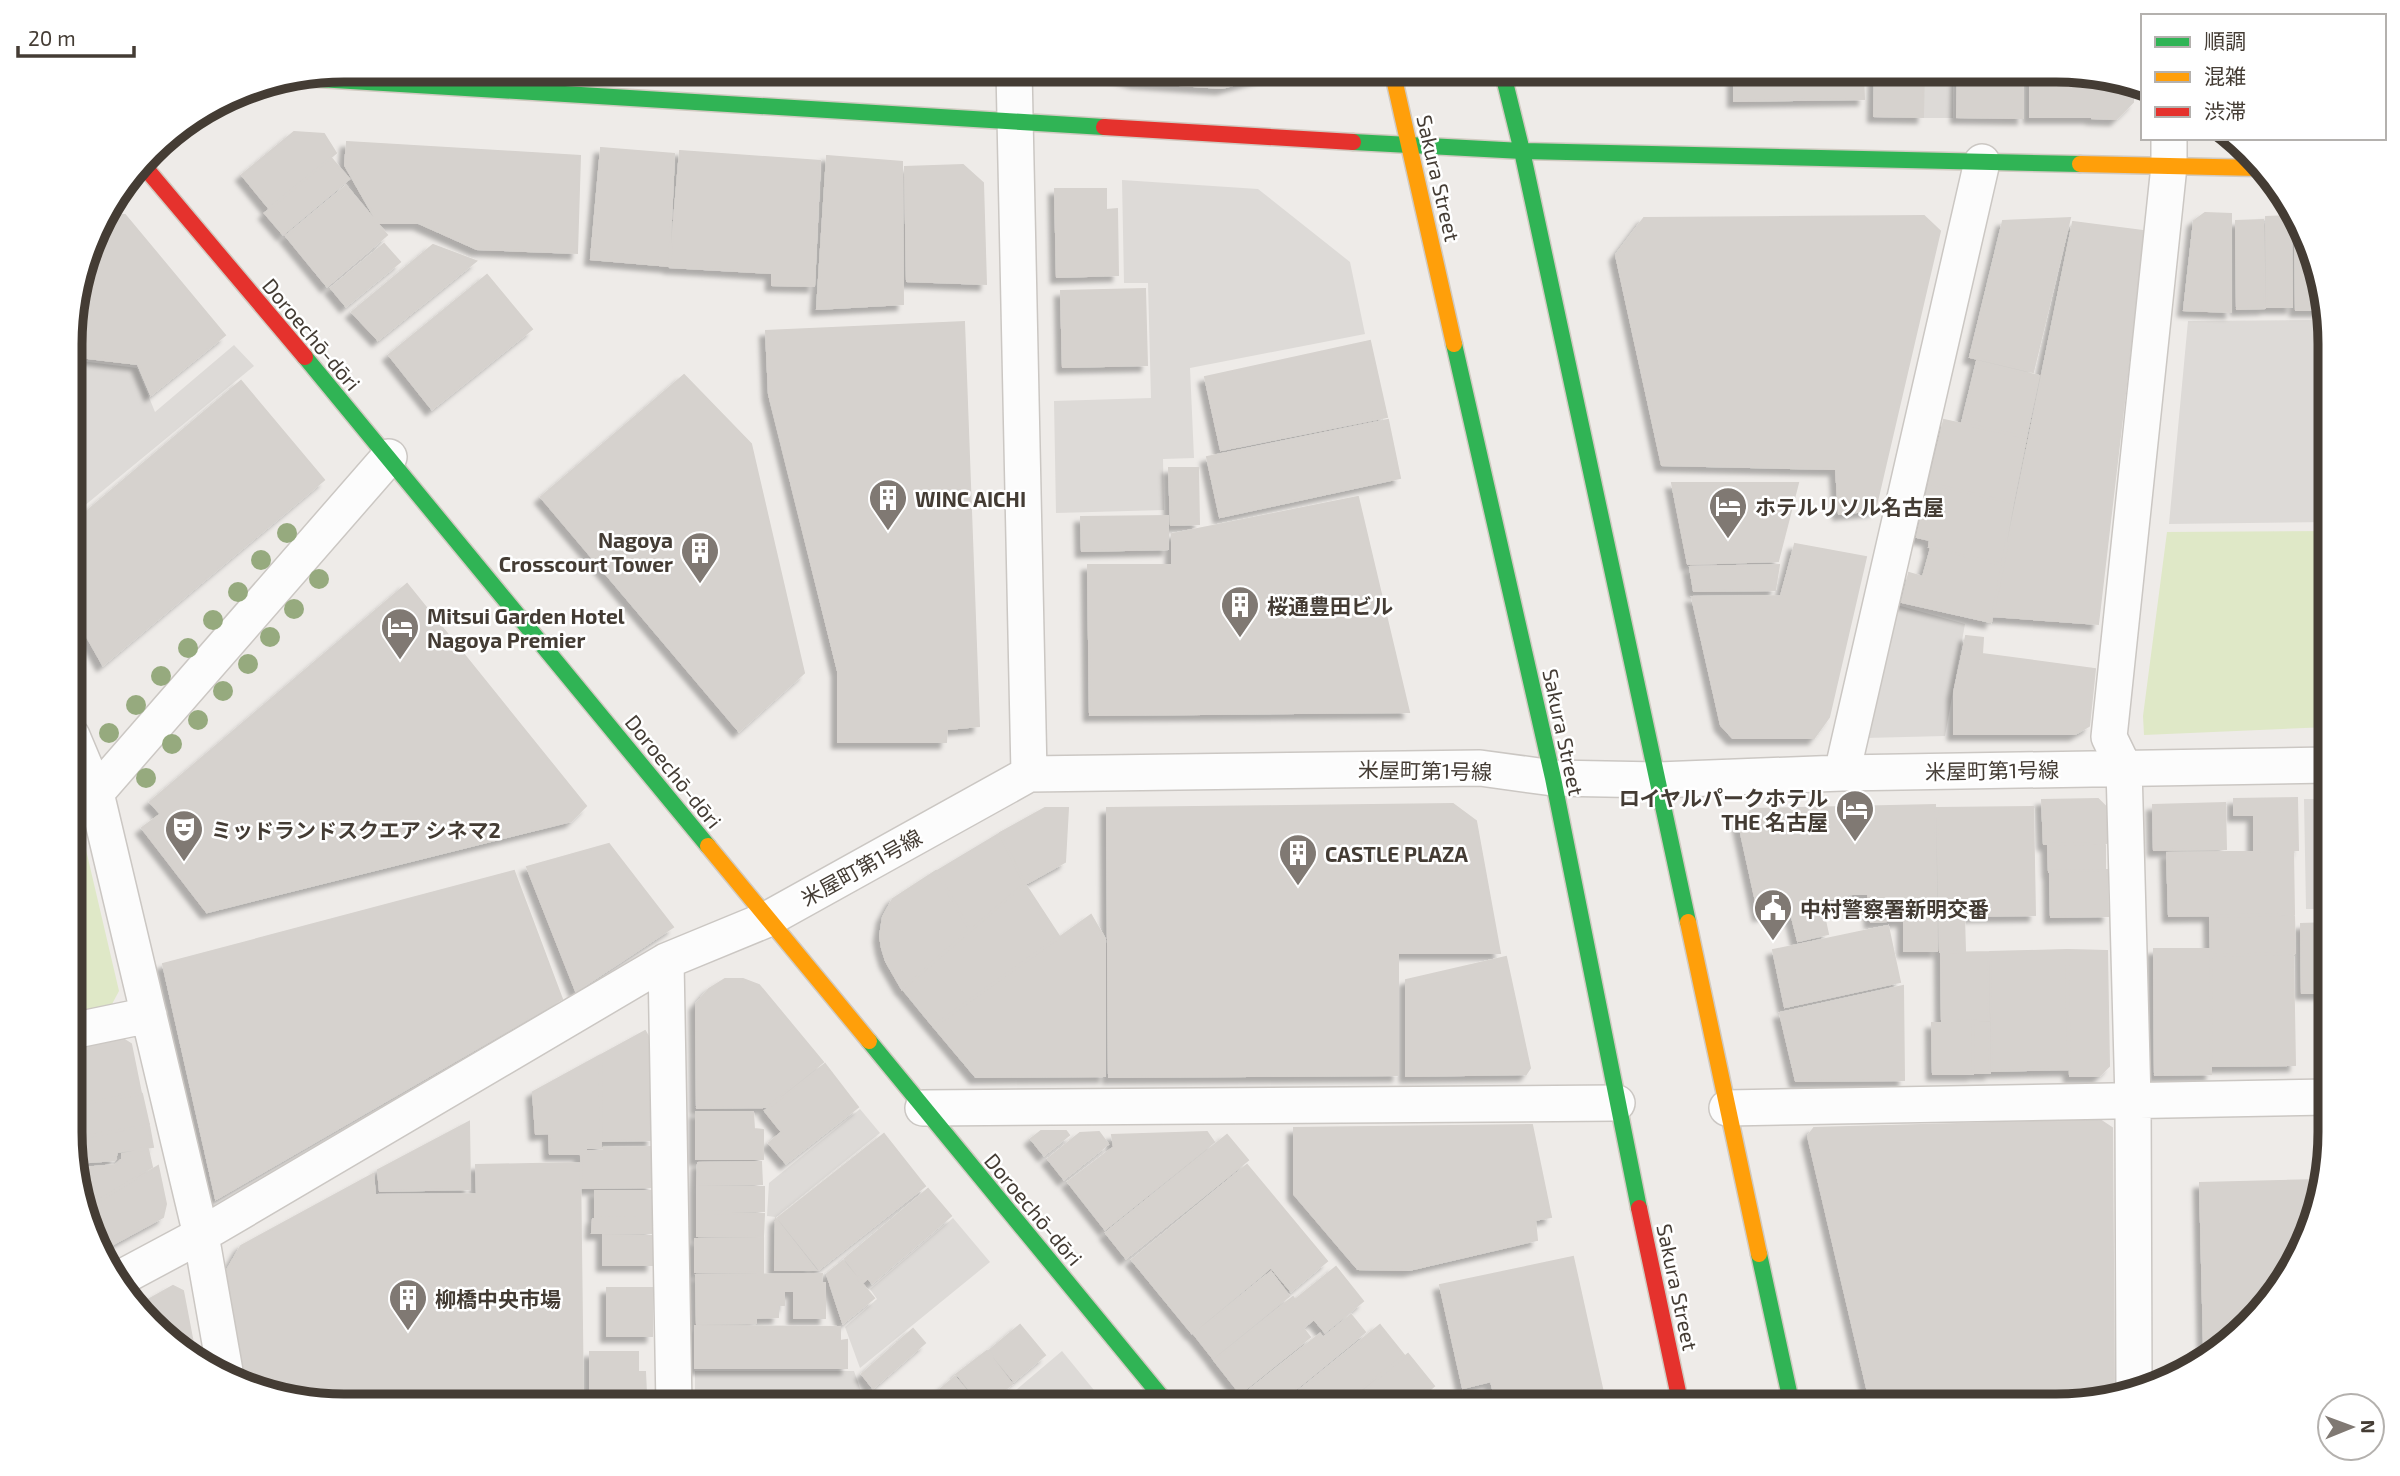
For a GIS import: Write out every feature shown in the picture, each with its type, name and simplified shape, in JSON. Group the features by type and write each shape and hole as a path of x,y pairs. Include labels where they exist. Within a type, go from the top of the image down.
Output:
{"street":[{"path":"367,82 1522,151 1982,162 2169,152 2248,166"},
{"path":"1014,82 1029,774"},
{"name":"Sakura Street","path":"1395,82 1553,778 1617,1103 1678,1394"},
{"path":"1505,82 1789,1394"},
{"path":"2134,1382 2133,1100 2123,768 2109,737 2169,152"},
{"path":"1842,773 1982,162"},
{"name":"Doroechō-dōri","path":"148,171 389,457 1159,1394"},
{"path":"224,1364 201,1235 149,1014 84,795 389,457"},
{"name":"米屋町第1号線","path":"768,919 1029,774 1480,768 1553,778 1658,779 1842,773 2318,765"},
{"path":"125,1276 201,1235 667,961 768,919"},
{"path":"667,961 674,1394"},
{"path":"82,1029 149,1014"},
{"path":"1727,1108 2318,1097"},
{"path":"923,1108 1617,1103"}],"green space":[{"path":"2318,531 2318,727 2144,735 2143,716 2167,532"},
{"path":"82,836 119,991 111,1006 82,1013"}],"shaded area":[{"path":"1924,82 1953,82 1953,118 1923,118"},
{"path":"1122,180 1258,189 1350,262 1365,334 1190,368 1194,458 1163,459 1164,510 1056,513 1054,401 1151,398 1148,283 1124,283"},
{"path":"2317,320 2318,522 2169,524 2188,321"},
{"path":"234,345 254,366 82,508 82,361 137,368 155,412"},
{"path":"1897,605 1965,624 1945,736 1865,738"},
{"path":"2304,799 2318,799 2318,909 2306,909"},
{"path":"860,1109 880,1133 776,1217 767,1216 769,1183"},
{"path":"953,1218 990,1262 860,1368 845,1327 877,1299 870,1289"},
{"path":"1062,1351 1097,1394 1011,1394"},
{"path":"695,1371 854,1371 862,1394 695,1394"}],"building":[{"path":"1136,82 1244,82 1222,88"},
{"path":"1734,82 1863,82 1864,99 1734,101"},
{"path":"1875,82 1924,82 1923,117 1874,116"},
{"path":"1958,82 2023,82 2023,118 1957,117"},
{"path":"2030,82 2091,84 2091,117 2030,117"},
{"path":"2092,84 2133,94 2133,102 2116,119 2092,118"},
{"path":"294,132 324,134 336,153 269,208 242,175"},
{"path":"347,142 580,156 577,253 477,249 419,223 378,223 345,165"},
{"path":"601,148 674,154 669,266 591,259"},
{"path":"680,151 820,161 814,286 772,285 772,273 670,267"},
{"path":"827,156 902,162 903,304 817,309"},
{"path":"331,158 349,179 283,234 265,213"},
{"path":"963,165 983,183 986,284 907,281 905,167"},
{"path":"346,186 387,235 327,286 286,236"},
{"path":"1055,189 1106,189 1106,210 1117,209 1118,275 1057,277"},
{"path":"2205,213 2231,214 2231,312 2184,310 2194,221"},
{"path":"116,215 125,215 225,335 151,395 138,364 82,357 87,293 96,260"},
{"path":"1924,216 1940,231 1875,510 1839,514 1836,469 1662,465 1616,255 1644,218"},
{"path":"2285,216 2291,229 2292,307 2267,307 2266,217"},
{"path":"2070,218 2033,372 1970,357 2003,221"},
{"path":"2263,220 2265,308 2237,309 2236,221"},
{"path":"2073,222 2144,231 2098,624 1993,616"},
{"path":"2295,238 2309,277 2316,310 2296,310"},
{"path":"384,244 400,262 346,306 331,288"},
{"path":"433,245 476,261 378,340 352,312"},
{"path":"487,275 532,329 432,409 389,355"},
{"path":"1145,289 1147,365 1063,367 1061,291"},
{"name":"WINC AICHI","path":"964,322 979,726 947,729 946,742 838,742 838,671 769,394 766,331"},
{"path":"1370,341 1387,417 1221,450 1205,377"},
{"path":"1977,361 2039,376 2026,437 1962,423"},
{"name":"Nagoya Crosscourt Tower","path":"684,375 751,444 804,673 739,731 541,497"},
{"path":"241,381 324,480 103,665 82,628 82,516"},
{"path":"1388,420 1400,478 1220,517 1207,457"},
{"path":"1944,420 2026,438 2013,503 1929,483"},
{"path":"1169,468 1198,468 1199,524 1171,525"},
{"path":"1672,483 1798,483 1778,561 1688,564"},
{"path":"1929,484 2013,503 2002,564 1929,547 1930,540 1917,537"},
{"name":"桜通豊田ビル","path":"1358,497 1409,712 1090,715 1088,565 1172,565 1172,534"},
{"path":"1168,516 1168,549 1082,551 1081,517"},
{"path":"1795,544 1866,557 1829,717 1814,738 1733,738 1721,725 1692,597 1781,596"},
{"path":"1931,548 2002,565 1991,622 1902,602 1909,573 1923,577"},
{"path":"1779,565 1775,590 1694,591 1690,567"},
{"path":"407,584 586,806 571,821 207,912 142,828 161,814 150,802"},
{"path":"1966,636 1983,638 1982,654 2095,669 2089,726 2075,734 1954,734 1954,693"},
{"path":"2297,798 2298,850 2254,850 2254,815 2234,815 2234,799"},
{"path":"2098,799 2106,807 2106,843 2044,844 2042,800"},
{"path":"2225,803 2226,849 2154,850 2153,805"},
{"name":"CASTLE PLAZA","path":"1453,804 1476,821 1500,953 1398,953 1398,1075 1109,1077 1107,808"},
{"path":"1935,805 1937,951 1904,951 1904,920 1871,922 1868,894 1852,894 1759,915 1739,824 1752,809"},
{"path":"2033,807 2035,915 1964,916 1965,951 1940,952 1937,808"},
{"path":"1045,808 1068,808 1065,862 1025,884 1000,833"},
{"path":"999,834 1024,884 970,930 937,871"},
{"path":"609,844 673,927 576,991 527,867"},
{"path":"2105,844 2105,870 2049,872 2048,845"},
{"path":"2293,851 2294,914 2169,916 2167,853"},
{"path":"2107,870 2108,916 2051,917 2050,871"},
{"path":"514,871 562,999 216,1199 163,964"},
{"path":"936,871 969,930 902,989 886,961 882,948 880,936 883,917 893,899"},
{"path":"1025,884 1059,936 933,1026 903,989"},
{"path":"1821,902 1828,934 1798,941 1790,909"},
{"path":"1091,915 1105,939 1105,1076 976,1077 934,1027"},
{"path":"2294,915 2295,953 2211,955 2210,917"},
{"path":"2318,923 2318,993 2302,993 2301,924"},
{"path":"1888,926 1900,982 1785,1007 1773,950"},
{"path":"2154,949 2210,949 2211,1074 2155,1075"},
{"path":"2066,950 2068,1069 1992,1071 1990,952"},
{"path":"2068,950 2107,951 2109,1066 2099,1076 2070,1076"},
{"path":"1988,952 1989,1020 1942,1021 1941,953"},
{"path":"2293,954 2295,1065 2212,1066 2211,956"},
{"path":"1506,957 1530,1068 1526,1074 1406,1076 1406,980"},
{"path":"725,979 743,979 759,985 823,1062 767,1107 697,1108 696,1004 709,989"},
{"path":"1903,986 1904,1080 1796,1081 1780,1013"},
{"path":"1972,1022 1973,1074 1933,1074 1932,1023"},
{"path":"1973,1022 1989,1022 1990,1073 1974,1073"},
{"path":"645,1031 652,1043 652,1140 602,1141 601,1055"},
{"path":"120,1037 131,1044 141,1093 82,1103 82,1046"},
{"path":"599,1056 601,1148 586,1148 586,1154 550,1154 549,1133 536,1134 533,1092"},
{"path":"825,1064 858,1107 786,1163 769,1143 782,1132 765,1111"},
{"path":"142,1094 149,1125 82,1136 82,1104"},
{"path":"696,1112 753,1112 754,1129 763,1130 763,1159 696,1159"},
{"path":"2100,1120 2112,1128 2114,1387 2055,1394 1868,1394 1808,1136 1814,1128"},
{"path":"469,1122 470,1189 380,1191 378,1170"},
{"path":"149,1125 153,1147 117,1152 115,1160 84,1162 82,1138"},
{"path":"1532,1125 1551,1217 1535,1220 1537,1240 1409,1270 1358,1269 1294,1194 1294,1128"},
{"path":"1041,1131 1066,1131 1069,1135 1044,1155 1031,1139"},
{"path":"1099,1132 1108,1144 1064,1179 1048,1159 1080,1133"},
{"path":"1207,1132 1214,1142 1105,1229 1068,1182 1114,1147 1112,1135"},
{"path":"884,1134 925,1186 819,1269 778,1218"},
{"path":"1227,1135 1248,1160 1126,1258 1106,1233"},
{"path":"652,1147 652,1187 582,1188 581,1156 588,1156 587,1151"},
{"path":"148,1149 152,1167 92,1204 84,1168 116,1165 122,1159 122,1154"},
{"path":"761,1162 762,1184 697,1185 698,1163"},
{"name":"柳橋中央市場","path":"580,1163 583,1394 310,1392 277,1385 242,1373 222,1279 241,1246 373,1174 375,1195 477,1194 476,1165"},
{"path":"1247,1165 1327,1261 1291,1291 1271,1267 1192,1333 1132,1260"},
{"path":"158,1166 166,1204 163,1217 109,1246 93,1205"},
{"path":"2314,1180 2298,1232 2274,1277 2241,1317 2215,1340 2204,1345 2200,1183"},
{"path":"697,1187 764,1187 764,1211 697,1212"},
{"path":"928,1189 951,1216 872,1283 868,1278 863,1282 845,1259"},
{"path":"595,1191 652,1191 652,1217 595,1218"},
{"path":"697,1213 764,1214 763,1237 697,1236"},
{"path":"593,1219 652,1219 652,1233 592,1233"},
{"path":"776,1219 816,1270 775,1270"},
{"path":"603,1235 652,1236 652,1265 603,1265"},
{"path":"695,1239 763,1239 763,1273 695,1272"},
{"path":"1573,1257 1603,1394 1494,1394 1491,1381 1463,1388 1440,1285"},
{"path":"843,1261 874,1298 843,1323 827,1274"},
{"path":"1336,1267 1363,1301 1325,1332 1314,1319 1303,1328 1310,1337 1240,1393 1214,1360 1293,1297 1295,1300"},
{"path":"1271,1272 1289,1296 1213,1358 1194,1334"},
{"path":"822,1274 821,1283 825,1283 825,1318 794,1318 794,1291 784,1291 784,1305 778,1305 778,1317 756,1318 756,1323 697,1324 696,1275"},
{"path":"173,1286 183,1291 194,1346 172,1329 145,1302"},
{"path":"607,1288 652,1288 652,1336 607,1336"},
{"path":"1351,1315 1365,1332 1290,1394 1245,1394 1320,1334 1323,1338"},
{"path":"1020,1325 1045,1355 1014,1381 989,1351"},
{"path":"1380,1325 1404,1355 1356,1394 1295,1394"},
{"path":"695,1326 840,1327 840,1341 847,1340 847,1368 695,1368"},
{"path":"913,1329 925,1343 873,1388 862,1374"},
{"path":"987,1351 1012,1384 998,1394 973,1394 957,1374"},
{"path":"590,1352 638,1352 638,1372 645,1372 646,1393 590,1394"},
{"path":"1408,1354 1434,1386 1424,1394 1360,1394"},
{"path":"955,1377 969,1394 935,1394"}],"traffic: fast":[{"path":"367,82 1104,127"},
{"path":"1505,82 1688,922"},
{"path":"1353,142 1522,151 2080,164"},
{"path":"1454,344 1553,778 1639,1208"},
{"path":"305,357 708,846"},
{"path":"869,1041 1159,1394"},
{"path":"1759,1254 1789,1394"}],"traffic: slow":[{"path":"1395,82 1454,344"},
{"path":"2080,164 2249,168"},
{"path":"708,846 869,1041"},
{"path":"1688,922 1759,1254"}],"traffic: jam":[{"path":"1104,127 1353,142"},
{"path":"148,171 305,357"},
{"path":"1639,1208 1678,1394"}],"place":[{"name":"WINC AICHI","path":"888,532"},
{"name":"ホテルリソル名古屋","path":"1728,540"},
{"name":"Nagoya Crosscourt Tower","path":"700,585"},
{"name":"桜通豊田ビル","path":"1240,639"},
{"name":"Mitsui Garden Hotel Nagoya Premier","path":"400,661"},
{"name":"ロイヤルパークホテル THE 名古屋","path":"1855,843"},
{"name":"ミッドランドスクエア シネマ2","path":"184,863"},
{"name":"CASTLE PLAZA","path":"1298,887"},
{"name":"中村警察署新明交番","path":"1773,942"},
{"name":"柳橋中央市場","path":"408,1332"}]}
